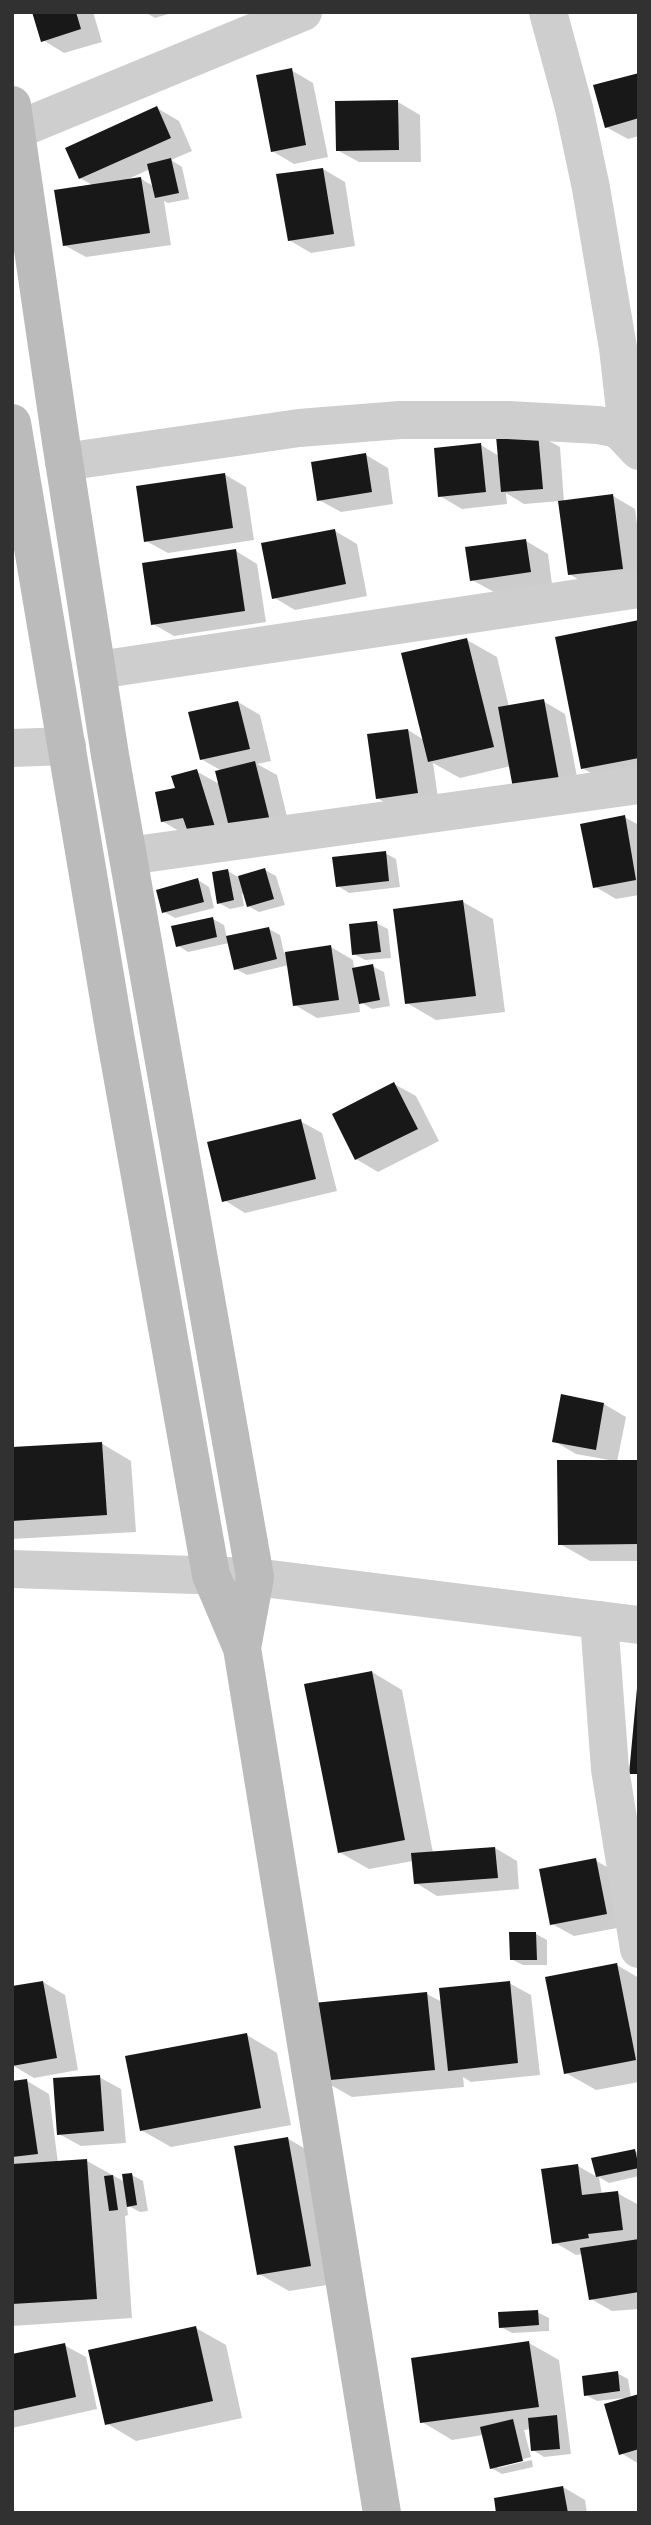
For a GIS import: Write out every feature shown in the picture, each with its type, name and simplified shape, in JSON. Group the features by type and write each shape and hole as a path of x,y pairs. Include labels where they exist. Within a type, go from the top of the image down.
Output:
{"main road":[{"path":"14,123 110,755 255,1577 242,1648"},
{"path":"12,423 117,1048 211,1575 242,1648 382,2513"}],"street":[{"path":"14,123 303,12"},
{"path":"548,12 574,108 591,188 633,444"},
{"path":"64,462 299,428 400,421 508,420 580,424 614,428 633,444"},
{"path":"98,670 639,589"},
{"path":"12,748 67,746"},
{"path":"128,856 639,785"},
{"path":"12,1569 255,1577 639,1625"},
{"path":"599,1620 610,1769 639,1949"}],"building":[{"path":"32,12 76,12 81,29 41,42"},
{"path":"292,68 306,145 271,152 256,75"},
{"path":"639,73 639,118 605,128 593,85"},
{"path":"398,100 399,150 336,151 335,101"},
{"path":"157,106 171,138 79,179 65,148"},
{"path":"171,158 179,193 155,198 147,164"},
{"path":"323,168 334,234 288,241 276,174"},
{"path":"141,177 150,233 63,246 54,190"},
{"path":"538,433 543,489 501,492 496,436"},
{"path":"481,443 486,492 438,497 434,448"},
{"path":"366,453 372,492 317,501 311,462"},
{"path":"225,473 233,528 144,542 136,486"},
{"path":"613,494 623,569 568,575 558,501"},
{"path":"335,529 346,584 272,599 261,543"},
{"path":"526,539 531,572 470,581 465,547"},
{"path":"236,549 245,611 151,625 142,563"},
{"path":"639,620 639,758 581,769 555,637"},
{"path":"467,638 494,747 428,762 401,653"},
{"path":"544,699 561,791 515,799 498,707"},
{"path":"238,701 250,749 200,760 188,712"},
{"path":"408,729 418,793 376,799 367,734"},
{"path":"255,761 270,821 230,831 215,771"},
{"path":"197,769 215,827 189,835 183,818 161,822 155,792 175,788 171,776"},
{"path":"625,815 636,880 593,888 580,824"},
{"path":"386,851 389,881 336,887 332,857"},
{"path":"265,868 274,899 247,907 238,876"},
{"path":"228,869 234,900 217,904 212,872"},
{"path":"198,878 204,902 162,913 156,890"},
{"path":"463,900 476,996 405,1004 393,909"},
{"path":"213,917 217,937 176,947 171,926"},
{"path":"377,921 381,952 352,955 349,924"},
{"path":"269,927 277,959 234,970 226,936"},
{"path":"331,945 339,1000 293,1006 285,952"},
{"path":"373,964 380,1000 359,1004 352,968"},
{"path":"394,1082 418,1129 355,1160 332,1114"},
{"path":"301,1119 316,1179 222,1202 207,1142"},
{"path":"561,1394 604,1403 596,1450 552,1442"},
{"path":"102,1442 107,1515 12,1521 12,1447"},
{"path":"557,1460 639,1460 639,1544 558,1545"},
{"path":"372,1671 405,1840 338,1853 304,1684"},
{"path":"637,1688 639,1774 629,1774"},
{"path":"495,1847 498,1878 414,1884 411,1853"},
{"path":"596,1858 607,1914 550,1925 539,1869"},
{"path":"509,1932 536,1932 537,1960 510,1960"},
{"path":"617,1963 636,2060 564,2074 545,1977"},
{"path":"43,1981 57,2058 12,2066 12,1986"},
{"path":"510,1981 518,2063 448,2071 439,1988"},
{"path":"427,1992 435,2070 320,2081 313,2003"},
{"path":"247,2033 261,2108 140,2131 125,2056"},
{"path":"100,2075 104,2131 57,2135 53,2078"},
{"path":"27,2079 38,2154 12,2157 12,2081"},
{"path":"288,2137 311,2266 257,2275 234,2146"},
{"path":"635,2149 639,2168 596,2177 591,2158"},
{"path":"87,2159 97,2299 12,2304 12,2164"},
{"path":"578,2164 582,2195 618,2191 623,2230 588,2234 589,2238 552,2244 541,2169"},
{"path":"132,2173 137,2205 127,2207 122,2174"},
{"path":"113,2175 118,2210 109,2211 104,2176"},
{"path":"639,2239 639,2292 589,2300 580,2248"},
{"path":"538,2310 539,2325 499,2328 498,2312"},
{"path":"196,2326 213,2401 105,2425 88,2350"},
{"path":"529,2341 539,2407 420,2423 411,2358"},
{"path":"65,2343 76,2397 12,2411 12,2354"},
{"path":"618,2371 620,2391 584,2396 582,2376"},
{"path":"639,2394 639,2449 619,2455 604,2404"},
{"path":"557,2415 560,2449 531,2451 528,2418"},
{"path":"513,2419 523,2461 490,2469 480,2427"},
{"path":"563,2486 568,2513 496,2513 494,2498"}]}
